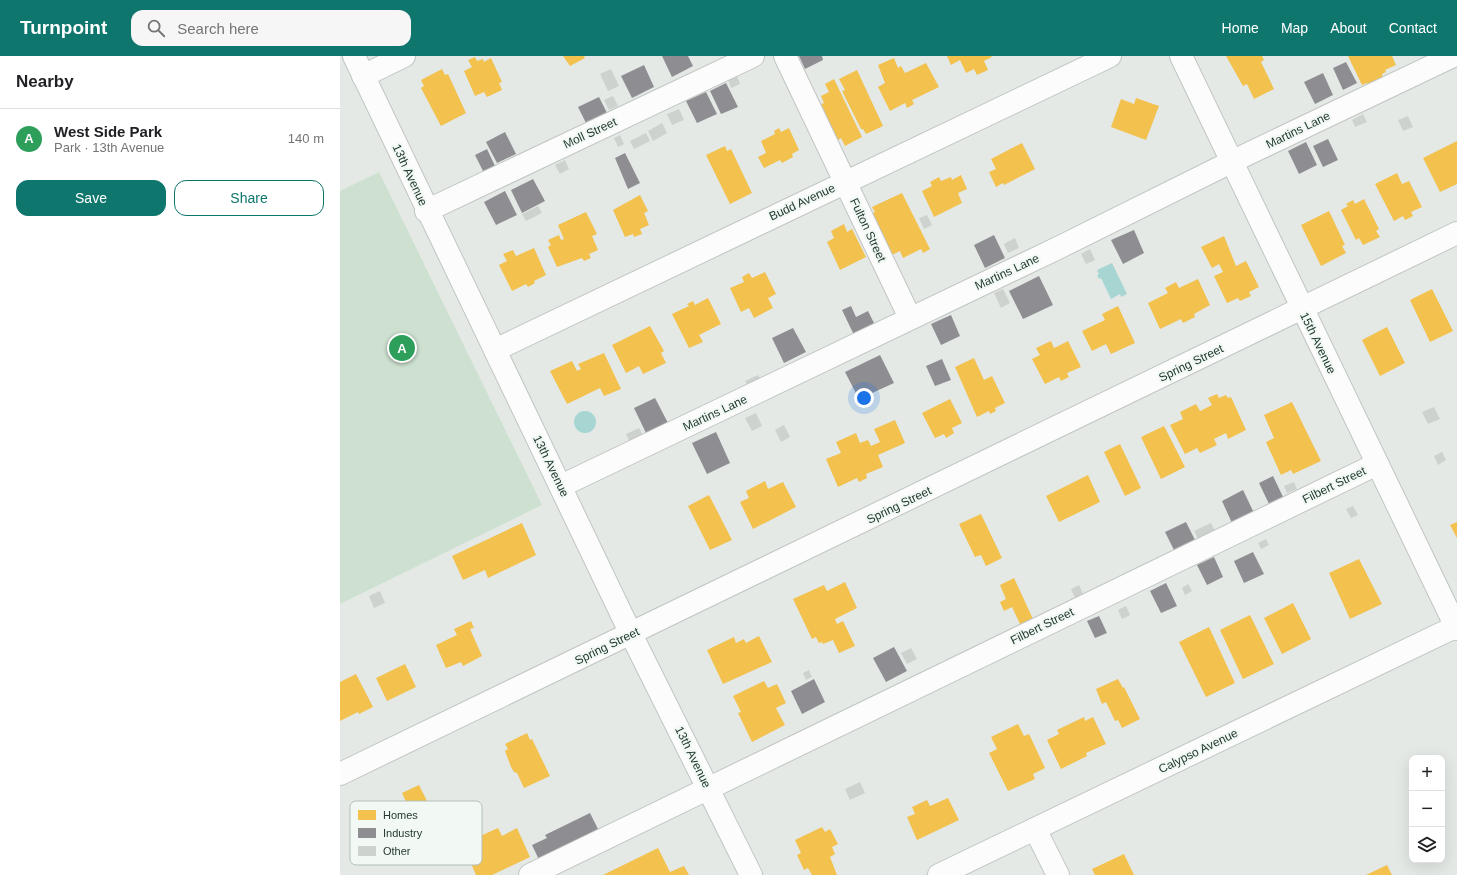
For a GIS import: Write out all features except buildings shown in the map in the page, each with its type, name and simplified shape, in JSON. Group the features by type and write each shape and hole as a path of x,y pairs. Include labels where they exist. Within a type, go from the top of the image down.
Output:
{"street":[{"name":"13th Avenue","path":"354,56 426,211 496,350 631,634 751,875"},
{"path":"364,76 404,56"},
{"name":"Moll Street","path":"426,211 753,56"},
{"name":"Fulton Street","path":"785,56 910,318"},
{"name":"Budd Avenue","path":"496,350 1110,56"},
{"name":"15th Avenue","path":"1181,56 1457,627"},
{"name":"Martins Lane","path":"561,486 1060,247 1231,162 1453,56"},
{"name":"Spring Street","path":"340,774 1457,233"},
{"name":"Filbert Street","path":"530,875 1377,464"},
{"name":"Calypso Avenue","path":"940,875 1457,627"},
{"path":"1035,829 1058,875"}],"green space":[{"path":"379,172 542,505 340,604 340,191"}],"water":[{"path":"1112,263 1127,294 1121,297 1120,294 1111,299 1101,278 1099,279 1097,275 1099,274 1097,270"},
{"path":"585,411 593,414 596,422 593,430 585,433 577,430 574,422 577,414"}],"place":[{"name":"West Side Park","path":"402,348"}]}
